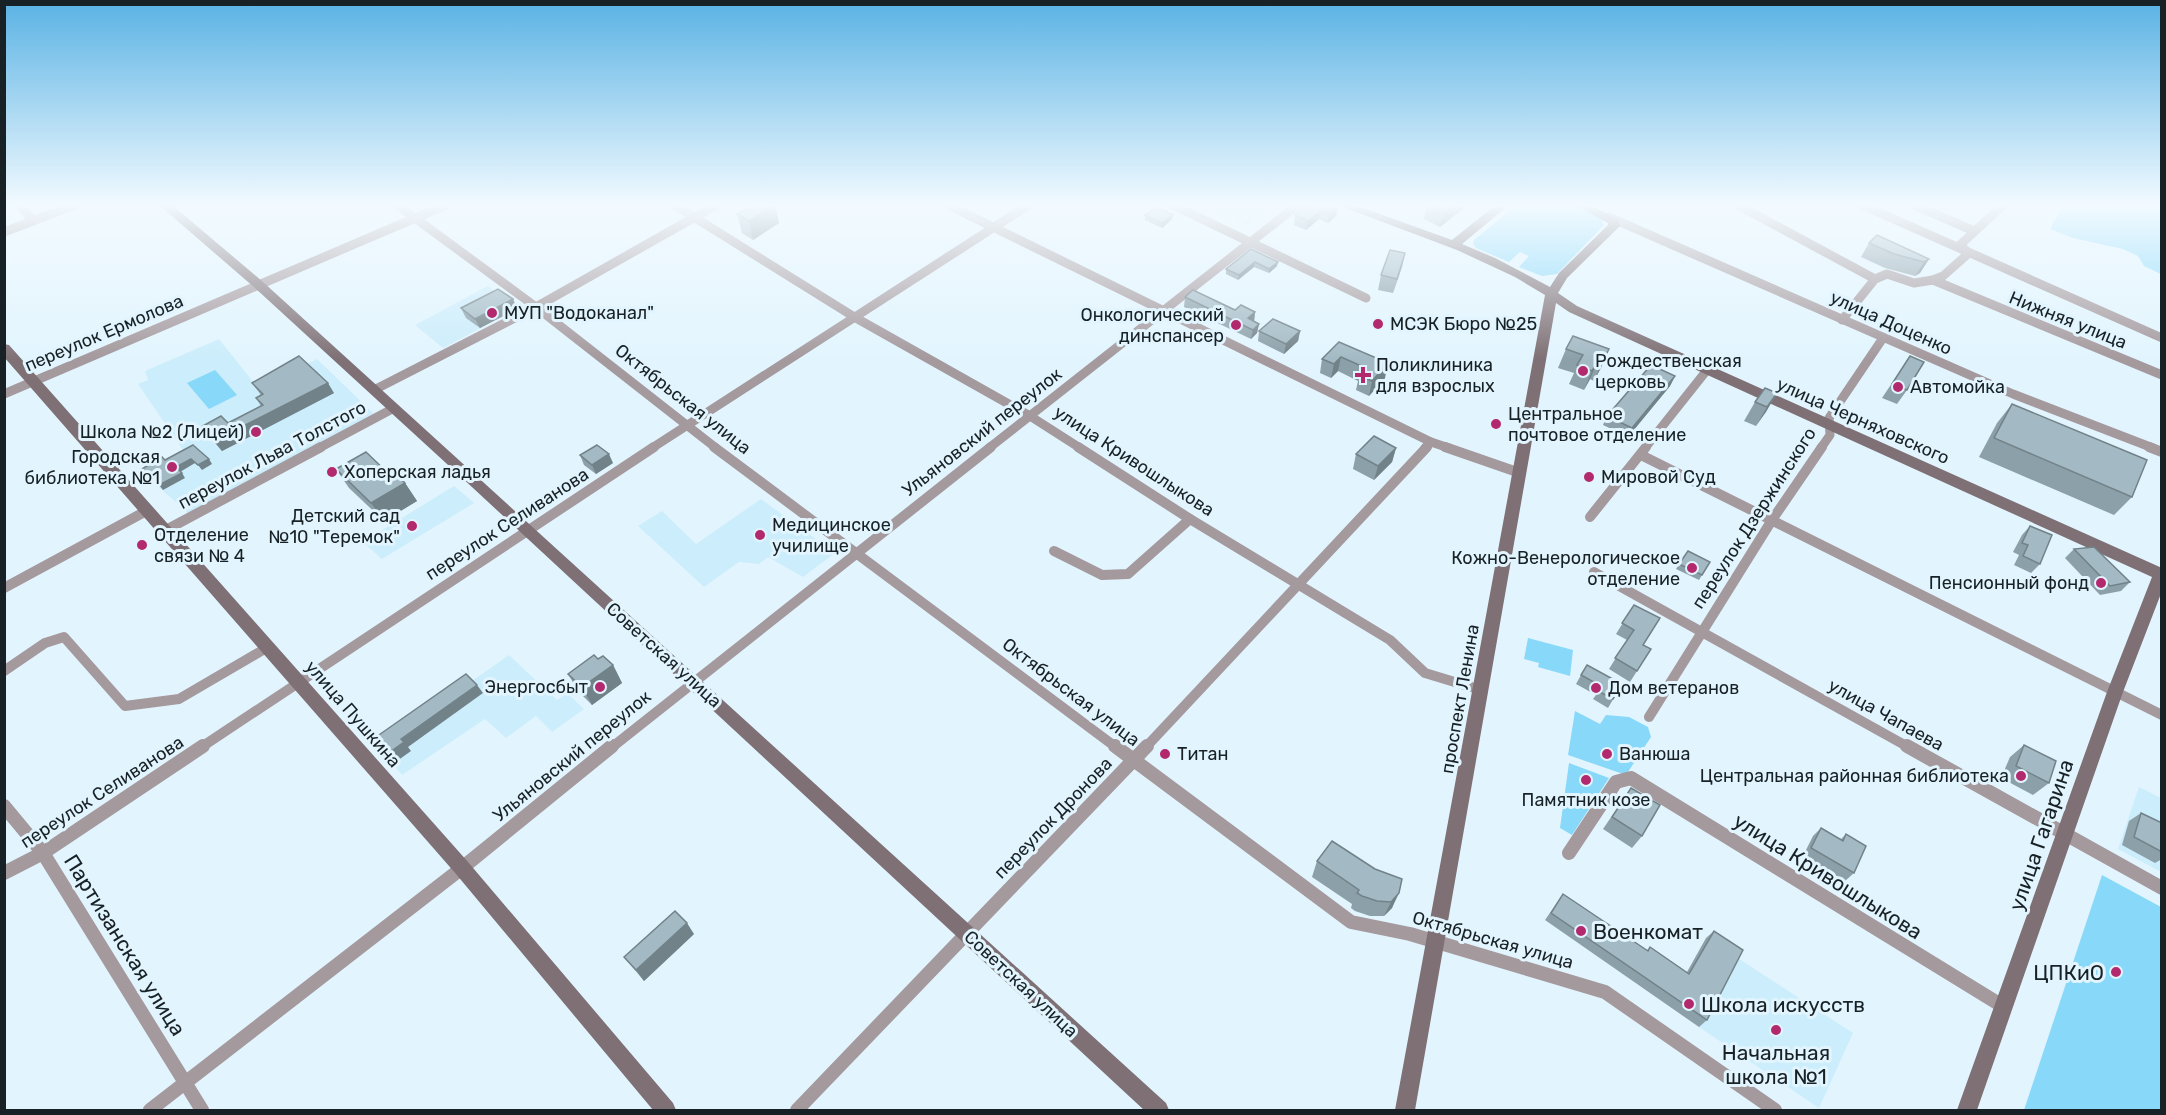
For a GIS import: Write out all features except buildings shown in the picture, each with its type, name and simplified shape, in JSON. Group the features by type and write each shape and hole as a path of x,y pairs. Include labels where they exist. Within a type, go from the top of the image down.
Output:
{"main road":[{"name":"Советская улица","path":"225,256 527,529 1159,1110"},
{"name":"улица Черняховского","path":"1478,256 1552,294 1573,309 2161,575"},
{"path":"1552,294 1563,276 1583,256"},
{"name":"проспект Ленина","path":"1405,1110 1552,294"},
{"name":"улица Пушкина","path":"4,348 462,868 666,1110"},
{"name":"улица Гагарина","path":"1967,1110 2115,692 2161,575"}],"street":[{"name":"переулок Ермолова","path":"4,394 259,285 333,256"},
{"name":"Октябрьская улица","path":"467,256 536,307 687,427 1351,922 1435,942 1605,992 1775,1110"},
{"name":"переулок Льва Толстого","path":"374,390 536,307 626,256"},
{"name":"улица Кривошлыкова","path":"757,256 856,318 1030,416 1190,519 1390,640 1425,673 1481,690"},
{"name":"переулок Селиванова","path":"4,873 43,853 527,529 951,256"},
{"path":"1054,256 1431,442 1520,472"},
{"name":"Ульяновский переулок","path":"150,1110 462,868 693,681 1234,256"},
{"path":"1278,256 1366,298"},
{"name":"улица Доценко","path":"1697,256 2013,394 2162,452"},
{"name":"Нижняя улица","path":"1832,256 1875,279 1887,274 1914,283 1933,280 2162,375"},
{"path":"1933,280 1943,276 1966,256"},
{"path":"1976,256 2162,338"},
{"path":"1842,320 1875,279"},
{"name":"переулок Дзержинского","path":"1649,717 1772,520 1830,435 1829,418 1883,338"},
{"path":"1590,517 1707,370"},
{"name":"переулок Льва Толстого","path":"166,530 394,408"},
{"name":"переулок Дронова","path":"797,1110 1133,761 1431,442"},
{"path":"1641,455 2162,715"},
{"path":"4,588 148,510"},
{"path":"1054,551 1102,575 1128,574 1190,519"},
{"name":"улица Чапаева","path":"1594,572 2162,888"},
{"path":"4,671 45,643 64,637 125,706 179,699 268,647"},
{"name":"улица Кривошлыкова","path":"1569,853 1616,782 1631,778 2004,1007"},
{"name":"Партизанская улица","path":"4,806 43,853 202,1110"}],"shaded area":[{"path":"1495,256 1516,256 1509,262"},
{"path":"1529,256 1574,256 1557,274 1542,276 1519,267"},
{"path":"2138,256 2161,256 2161,274 2144,266"},
{"path":"488,286 517,309 443,348 415,325"},
{"name":"Школа №2 (Лицей)","path":"219,339 258,388 317,359 374,414 188,513 143,473 183,450 138,384 148,380 145,371"},
{"path":"215,370 237,395 209,409 187,383"},
{"name":"Детский сад №10 \"Теремок\"","path":"454,486 474,503 382,559 363,542"},
{"name":"Медицинское училище","path":"761,499 835,553 803,577 768,557 759,564 739,562 704,587 638,526 662,511 696,544"},
{"path":"1528,638 1573,650 1570,676 1538,667 1539,663 1524,659"},
{"path":"509,655 557,700 567,693 584,709 552,732 536,716 506,738 485,719 402,775 378,747"},
{"path":"1575,711 1600,724 1606,715 1629,717 1648,727 1651,737 1626,775 1568,755"},
{"path":"1569,763 1609,778 1572,835 1560,828"},
{"path":"2139,787 2161,798 2161,872 2118,849"},
{"name":"ЦПКиО","path":"2102,875 2161,907 2161,1110 2024,1110"},
{"name":"Начальная школа №1","path":"1736,957 1853,1033 1819,1108 1699,1027"}],"place":[{"name":"МУП \"Водоканал\"","path":"492,313"},
{"name":"МСЭК Бюро №25","path":"1378,324"},
{"name":"Онкологический динспансер","path":"1236,325"},
{"name":"Рождественская церковь","path":"1583,371"},
{"name":"Поликлиника для взрослых","path":"1363,375"},
{"name":"Автомойка","path":"1898,387"},
{"name":"Центральное почтовое отделение","path":"1496,424"},
{"name":"Школа №2 (Лицей)","path":"256,432"},
{"name":"Городская библиотека №1","path":"172,467"},
{"name":"Хоперская ладья","path":"332,472"},
{"name":"Мировой Суд","path":"1589,477"},
{"name":"Детский сад №10 \"Теремок\"","path":"412,526"},
{"name":"Медицинское училище","path":"760,535"},
{"name":"Отделение связи № 4","path":"142,545"},
{"name":"Кожно-Венерологическое отделение","path":"1692,568"},
{"name":"Пенсионный фонд","path":"2101,583"},
{"name":"Энергосбыт","path":"600,687"},
{"name":"Дом ветеранов","path":"1596,688"},
{"name":"Титан","path":"1165,754"},
{"name":"Ванюша","path":"1607,754"},
{"name":"Центральная районная библиотека","path":"2021,776"},
{"name":"Памятник козе","path":"1586,780"},
{"name":"Военкомат","path":"1581,931"},
{"name":"ЦПКиО","path":"2116,972"},
{"name":"Школа искусств","path":"1689,1004"},
{"name":"Начальная школа №1","path":"1776,1030"}]}
